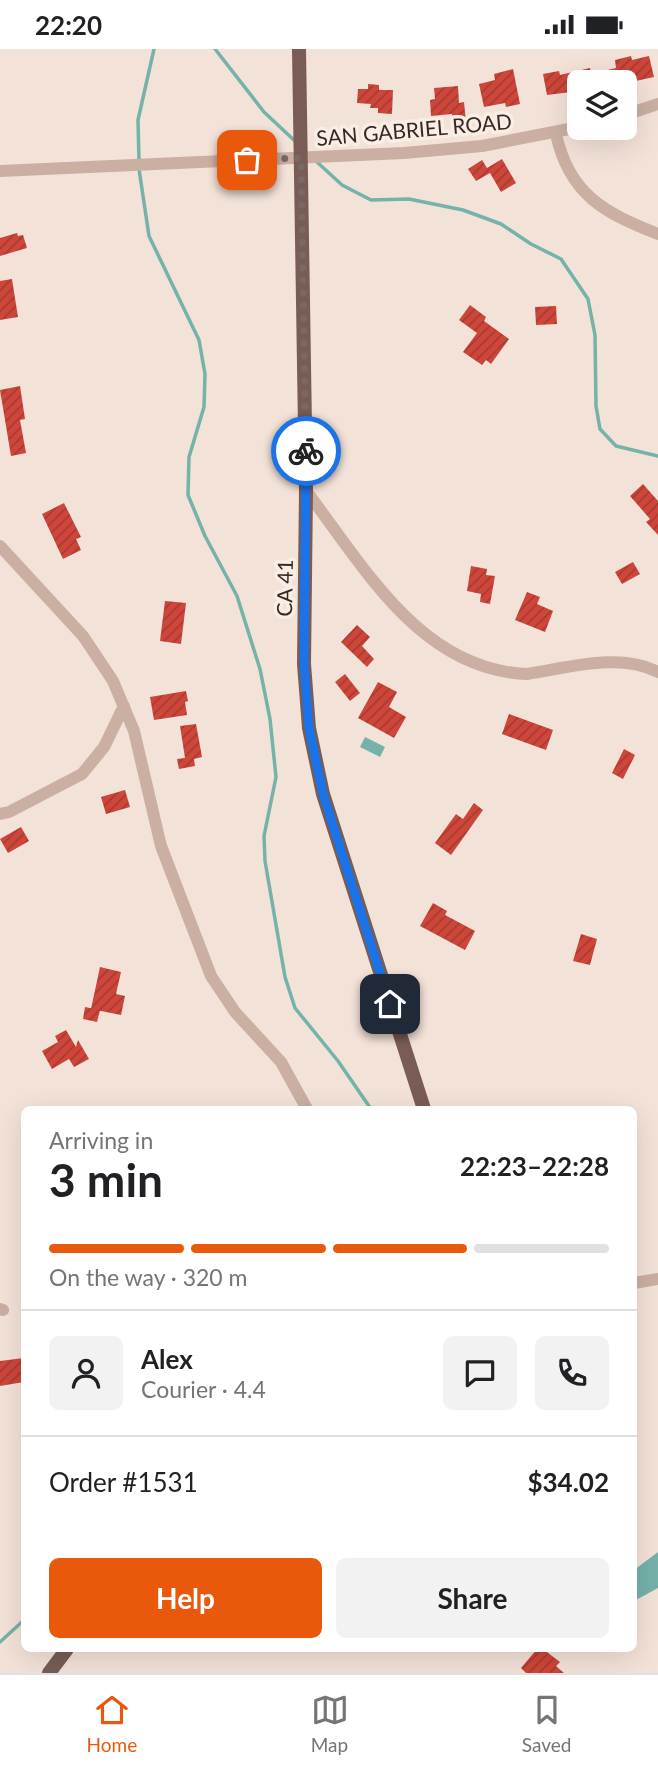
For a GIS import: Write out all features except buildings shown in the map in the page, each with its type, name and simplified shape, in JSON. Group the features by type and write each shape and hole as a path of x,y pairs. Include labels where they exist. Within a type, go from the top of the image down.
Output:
{"main road":[{"name":"CA 41","path":"299,49 306,491 304,664 309,728 323,794 423,1106"},
{"path":"50,1673 65,1652"}],"street":[{"path":"637,111 658,104"},
{"name":"SAN GABRIEL ROAD","path":"0,171 404,153 482,146 567,131"},
{"path":"556,134 573,180 590,199 658,234"},
{"path":"306,491 392,604 425,635 448,650 485,667 514,673 527,674 612,662 645,666 658,672"},
{"path":"0,546 83,636 113,681 134,731 161,846 211,976 234,1012 281,1062 305,1106"},
{"path":"0,814 9,812 82,774 104,747 124,706"},
{"path":"637,1282 658,1279"}],"water":[{"path":"365,737 385,747 380,757 360,747"},
{"path":"658,1552 658,1588 637,1599 637,1568"}],"waterway":[{"path":"139,161 138,120 154,49"},
{"path":"215,49 264,112 296,142"},
{"path":"317,162 342,185 371,200 409,199 463,210 501,224 531,244 561,259 588,299 595,335 596,406 600,429 616,446 658,456"},
{"path":"139,169 149,236 199,340 205,374 204,407 189,457 188,495 205,536 237,596 260,669 270,719 276,777 264,836 265,861 285,977 295,1008 338,1061 369,1106"},
{"path":"0,1642 21,1623"}],"way so far":[{"path":"247,160 301,158 306,451"}],"route":[{"path":"306,451 304,664 309,728 323,794 390,1004"}]}
